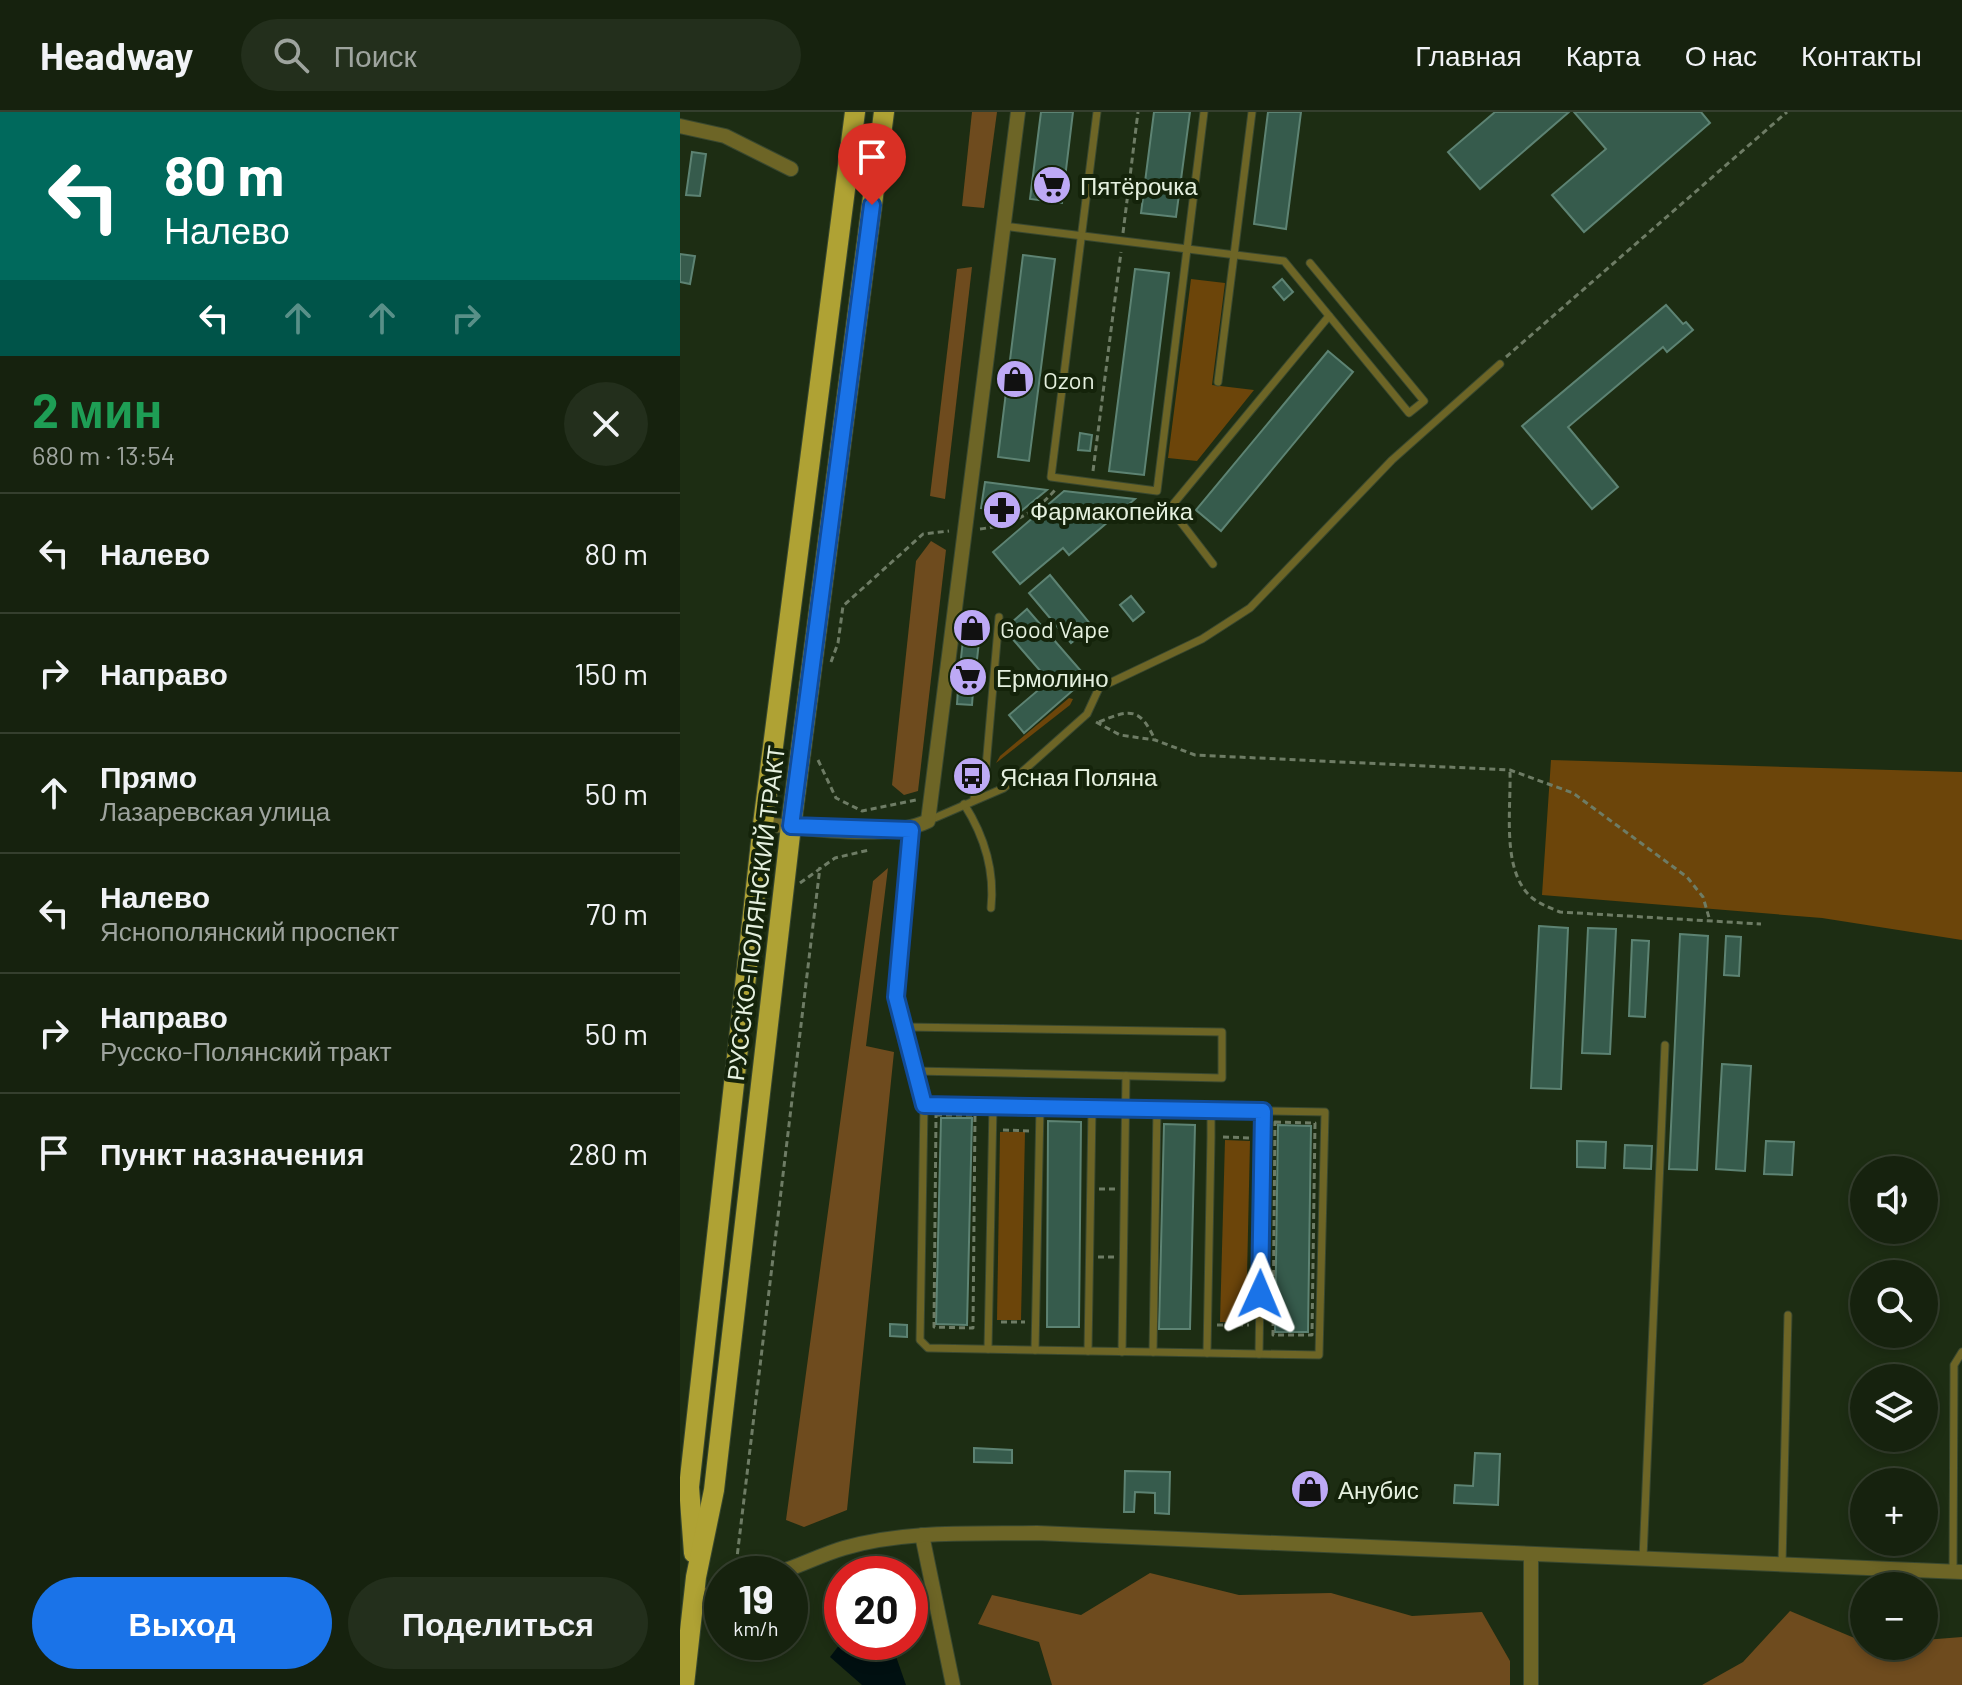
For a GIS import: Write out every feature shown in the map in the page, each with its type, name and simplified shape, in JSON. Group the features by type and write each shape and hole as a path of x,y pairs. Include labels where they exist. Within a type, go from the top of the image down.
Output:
{"main road":[{"name":"РУССКО-ПОЛЯНСКИЙ ТРАКТ","path":"696,1577 689,1487 763,824 855,112"},
{"name":"РУССКО-ПОЛЯНСКИЙ ТРАКТ","path":"684,1685 685,1625 694,1599 714,1490 791,826 884,112"}],"street":[{"path":"763,824 911,830 928,821 1018,112"},
{"path":"680,126 725,136 791,169"},
{"path":"896,997 911,830"},
{"path":"808,1561 844,1548 922,1535 1037,1533 1531,1557 1958,1572"},
{"path":"922,1535 953,1685"},
{"path":"1531,1557 1531,1685"},
{"path":"694,1599 704,1596"}],"lane":[{"path":"1097,112 1051,477 1157,491 1204,112"},
{"path":"1218,382 1252,112"},
{"path":"1003,226 1284,261 1409,413 1424,401 1310,263"},
{"path":"1213,564 1170,508 1329,316"},
{"path":"928,821 1004,788 1087,714 1099,688 1202,639 1250,608 1392,460 1500,364"},
{"path":"973,800 982,785 986,767 999,617"},
{"path":"964,804 976,823 990,864 991,908"},
{"path":"896,997 924,1105 920,1340 928,1348 1319,1355 1325,1112 924,1105"},
{"path":"904,1027 1222,1032 1222,1078 915,1071"},
{"path":"1643,1561 1665,1045"},
{"path":"1122,1352 1126,1076"},
{"path":"988,1349 993,1106"},
{"path":"1035,1350 1040,1107"},
{"path":"1088,1351 1092,1109"},
{"path":"1153,1352 1157,1109"},
{"path":"1207,1353 1211,1110"},
{"path":"1259,1354 1263,1111"},
{"path":"1782,1566 1788,1315"},
{"path":"1958,1572 1954,1365 1962,1352"}],"path":[{"path":"1092,482 1138,112"},
{"path":"1500,364 1787,112"},
{"path":"829,666 838,643 843,606 923,534 937,530 965,531 1006,526 1024,517 1054,491 1058,478"},
{"path":"1097,723 1123,712 1136,714 1146,721 1155,740"},
{"path":"1087,714 1120,735 1155,740 1195,755 1510,770 1573,793 1687,877 1703,897 1710,921"},
{"path":"816,755 829,789 845,804 862,811 913,802 921,796"},
{"path":"1510,770 1513,858 1522,887 1536,902 1560,912 1761,924"},
{"path":"795,882 803,884 820,867 843,855 869,850"},
{"path":"737,1556 820,867"},
{"path":"936,1115 975,1115 975,1129 973,1328 934,1327 936,1115"},
{"path":"1275,1122 1315,1123 1312,1335 1273,1335 1275,1138 1275,1122"},
{"path":"975,1129 1039,1131"},
{"path":"1211,1137 1275,1138"},
{"path":"988,1322 1035,1322"},
{"path":"1208,1324 1273,1325"}],"shaded area":[{"path":"972,112 997,112 984,208 962,206"},
{"path":"972,267 945,499 930,496 957,269"},
{"path":"1191,279 1225,283 1212,385 1254,390 1197,461 1168,458"},
{"path":"931,541 946,550 918,791 904,795 892,785 916,561"},
{"path":"1069,698 1073,699 1070,705 996,763 1000,756"},
{"path":"1551,760 1962,772 1962,940 1822,918 1542,895"},
{"path":"888,868 866,1046 894,1052 847,1510 804,1527 786,1520 873,881"},
{"path":"1000,1132 1025,1132 1021,1320 997,1320"},
{"path":"1225,1140 1250,1141 1246,1322 1220,1322"},
{"path":"1150,1573 1239,1595 1331,1593 1412,1616 1482,1612 1510,1661 1510,1685 1052,1685 1039,1642 978,1624 992,1595 1081,1615"},
{"path":"1790,1611 1850,1636 1850,1660 1938,1660 1938,1639 1962,1637 1962,1685 1702,1685 1743,1662"},
{"path":"833,1660 897,1660 906,1685 862,1685"}],"building":[{"path":"1041,112 1073,112 1062,203 1030,199"},
{"path":"1154,112 1190,112 1176,217 1141,213"},
{"path":"1268,112 1301,112 1286,229 1254,224"},
{"path":"1495,112 1569,112 1480,189 1448,152"},
{"path":"1574,112 1701,112 1710,123 1584,232 1552,195 1606,149"},
{"path":"692,152 706,154 700,196 686,195"},
{"path":"680,254 695,256 690,284 680,282"},
{"path":"1023,255 1055,259 1029,461 998,457"},
{"path":"1135,269 1169,273 1144,475 1109,471"},
{"path":"1282,279 1293,292 1284,300 1273,287"},
{"path":"1666,305 1693,330 1667,352 1663,347 1568,427 1618,487 1592,509 1522,426"},
{"path":"1328,351 1353,372 1221,531 1196,510"},
{"path":"1080,433 1092,435 1090,451 1078,450"},
{"path":"985,482 1047,490 1020,512 981,508"},
{"path":"1064,491 1135,499 1069,555 1063,548 1020,584 993,552"},
{"path":"1050,575 1092,626 1071,643 1029,593"},
{"path":"1131,596 1144,612 1133,621 1120,605"},
{"path":"1027,609 1087,678 1024,733 1009,715 1049,681 1004,629"},
{"path":"965,622 981,624 974,686 958,685"},
{"path":"958,689 973,691 972,705 957,704"},
{"path":"1539,926 1568,928 1561,1089 1531,1088"},
{"path":"1588,928 1616,929 1610,1054 1582,1053"},
{"path":"1680,934 1708,936 1697,1170 1669,1169"},
{"path":"1726,936 1741,937 1739,976 1724,975"},
{"path":"1632,940 1649,941 1645,1017 1629,1016"},
{"path":"1722,1064 1751,1066 1745,1171 1716,1169"},
{"path":"941,1118 972,1118 967,1325 936,1324"},
{"path":"1048,1121 1081,1122 1079,1327 1047,1327"},
{"path":"1164,1124 1195,1125 1190,1329 1159,1329"},
{"path":"1278,1125 1311,1126 1308,1332 1275,1332"},
{"path":"1577,1141 1606,1142 1605,1168 1577,1167"},
{"path":"1766,1141 1794,1142 1792,1175 1764,1174"},
{"path":"1625,1145 1652,1146 1651,1169 1624,1168"},
{"path":"890,1324 907,1325 907,1337 890,1336"},
{"path":"974,1448 1012,1450 1012,1463 974,1462"},
{"path":"1475,1453 1500,1454 1498,1505 1454,1503 1455,1485 1473,1486"},
{"path":"1125,1471 1170,1472 1169,1514 1155,1513 1155,1493 1135,1492 1134,1512 1124,1512"}],"place":[{"name":"Пятёрочка","path":"1052,185"},
{"name":"Ozon","path":"1015,379"},
{"name":"Фармакопейка","path":"1002,510"},
{"name":"Good Vape","path":"972,628"},
{"name":"Ермолино","path":"968,677"},
{"name":"Ясная Поляна","path":"972,776"},
{"name":"Анубис","path":"1310,1489"}],"route":[{"path":"872,205 791,826 868,831 911,830 896,997 924,1105 1263,1111 1260,1294"}]}
